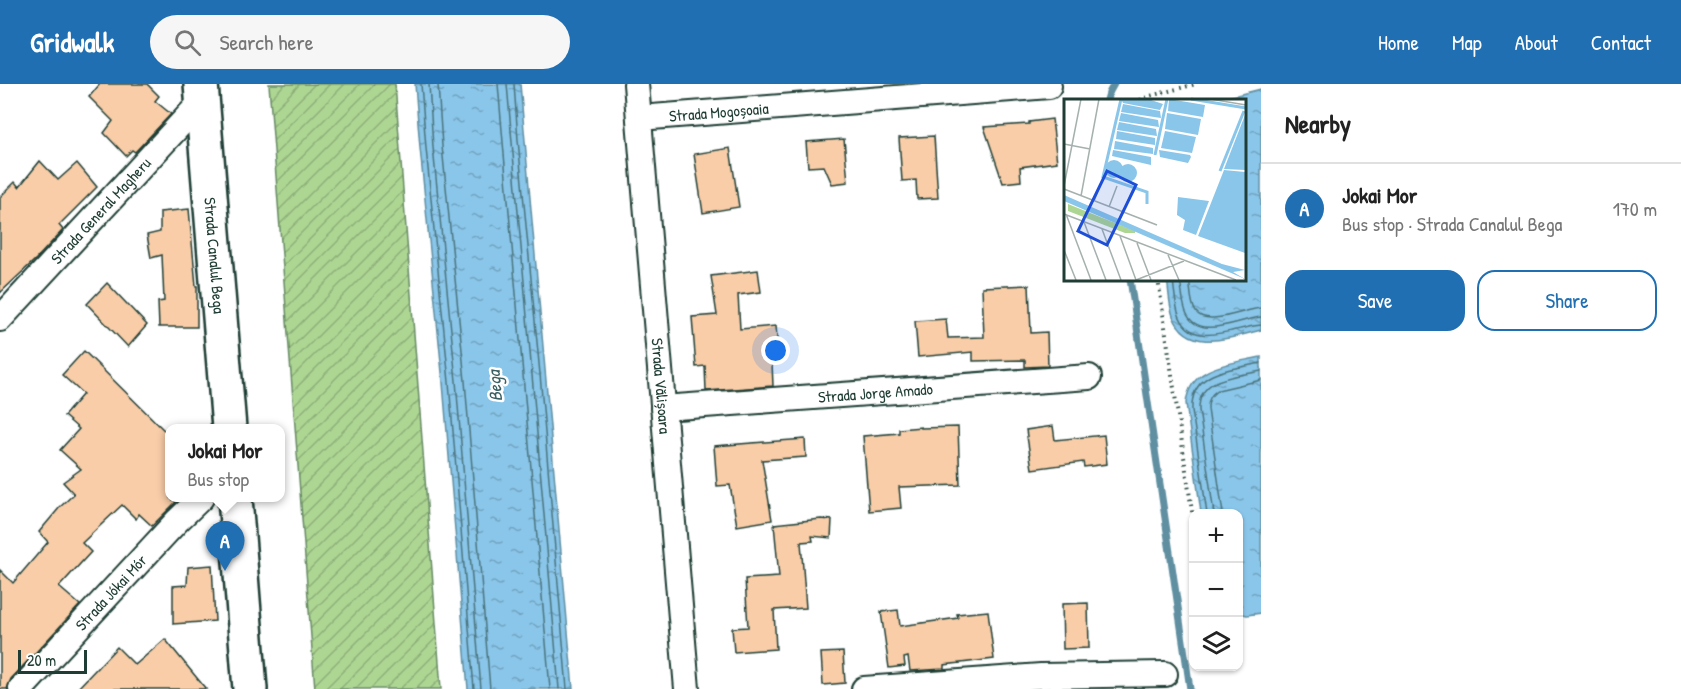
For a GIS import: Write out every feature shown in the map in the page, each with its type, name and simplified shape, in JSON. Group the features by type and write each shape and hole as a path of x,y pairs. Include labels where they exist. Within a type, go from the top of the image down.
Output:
{"street":[{"name":"Strada Vălișoara","path":"636,84 687,689"},
{"name":"Strada Mogoșoaia","path":"639,118 1049,86"},
{"name":"Strada General Magheru","path":"0,320 201,93"},
{"name":"Strada Canalul Bega","path":"201,93 229,424"},
{"name":"Strada Jorge Amado","path":"663,408 1089,376"},
{"name":"Strada Jókai Mór","path":"21,689 197,502"},
{"path":"235,502 250,689"},
{"path":"864,689 1041,676 1165,674"}],"path":[{"path":"1142,99 1196,84"},
{"path":"1158,280 1192,509"}],"green space":[{"path":"269,84 395,84 441,689 315,689"}],"water":[{"name":"Bega","path":"415,84 520,84 573,689 468,689"},
{"path":"1261,89 1261,330 1212,340 1189,336 1180,328 1173,316 1167,280 1246,280 1246,99 1221,99"},
{"path":"1261,357 1261,613 1247,615 1243,614 1243,509 1200,509 1186,403 1189,390 1195,381 1213,368"}],"building":[{"path":"100,84 147,84 159,96 155,101 171,114 135,152 132,150 126,156 104,133 113,121 89,97"},
{"path":"1052,119 1057,162 1020,167 1021,181 1003,183 984,127 1029,124 1029,122"},
{"path":"934,136 938,198 917,199 916,180 902,181 899,138"},
{"path":"844,139 848,182 832,184 824,166 808,167 806,142"},
{"path":"730,148 739,207 703,213 694,154"},
{"path":"40,161 58,180 77,163 97,187 59,225 63,230 0,293 0,197 15,182 19,187"},
{"path":"189,209 197,286 197,327 159,327 158,302 164,301 162,255 151,258 147,235 160,232 160,212"},
{"path":"758,270 761,292 738,295 740,329 776,326 779,361 772,362 773,386 706,391 705,366 696,367 692,317 717,315 711,276"},
{"path":"107,283 147,325 128,347 87,304"},
{"path":"1029,285 1031,333 1047,332 1048,366 1025,367 1025,360 973,361 973,352 918,357 915,321 946,319 948,338 984,337 982,287"},
{"path":"84,351 165,431 165,502 176,502 152,526 139,514 136,519 122,505 82,543 91,552 59,587 80,605 11,679 7,689 0,689 0,570 13,583 48,542 39,532 74,494 63,482 81,469 60,450 79,429 64,416 83,394 62,375"},
{"path":"1053,426 1055,440 1104,435 1107,464 1084,467 1083,462 1032,469 1026,430"},
{"path":"958,427 960,485 899,487 901,508 869,511 863,436 899,433 899,429"},
{"path":"805,439 806,457 762,460 772,520 737,526 730,485 717,486 714,446"},
{"path":"832,520 831,538 812,536 813,541 801,542 806,608 774,610 776,649 734,652 732,628 748,627 745,579 779,577 774,524"},
{"path":"212,565 215,621 173,624 173,586 187,585 188,567"},
{"path":"1088,603 1089,648 1063,649 1062,604"},
{"path":"898,610 900,626 958,618 957,614 988,611 994,659 944,665 944,669 910,671 908,657 904,658 905,666 889,668 881,612"},
{"path":"165,639 206,689 77,689 117,647 135,665"},
{"path":"843,652 845,683 823,685 821,653"}],"waterway":[{"path":"1107,99 1114,84"},
{"path":"1130,280 1190,689"}],"place":[{"name":"Jokai Mor","path":"225,571"}]}
